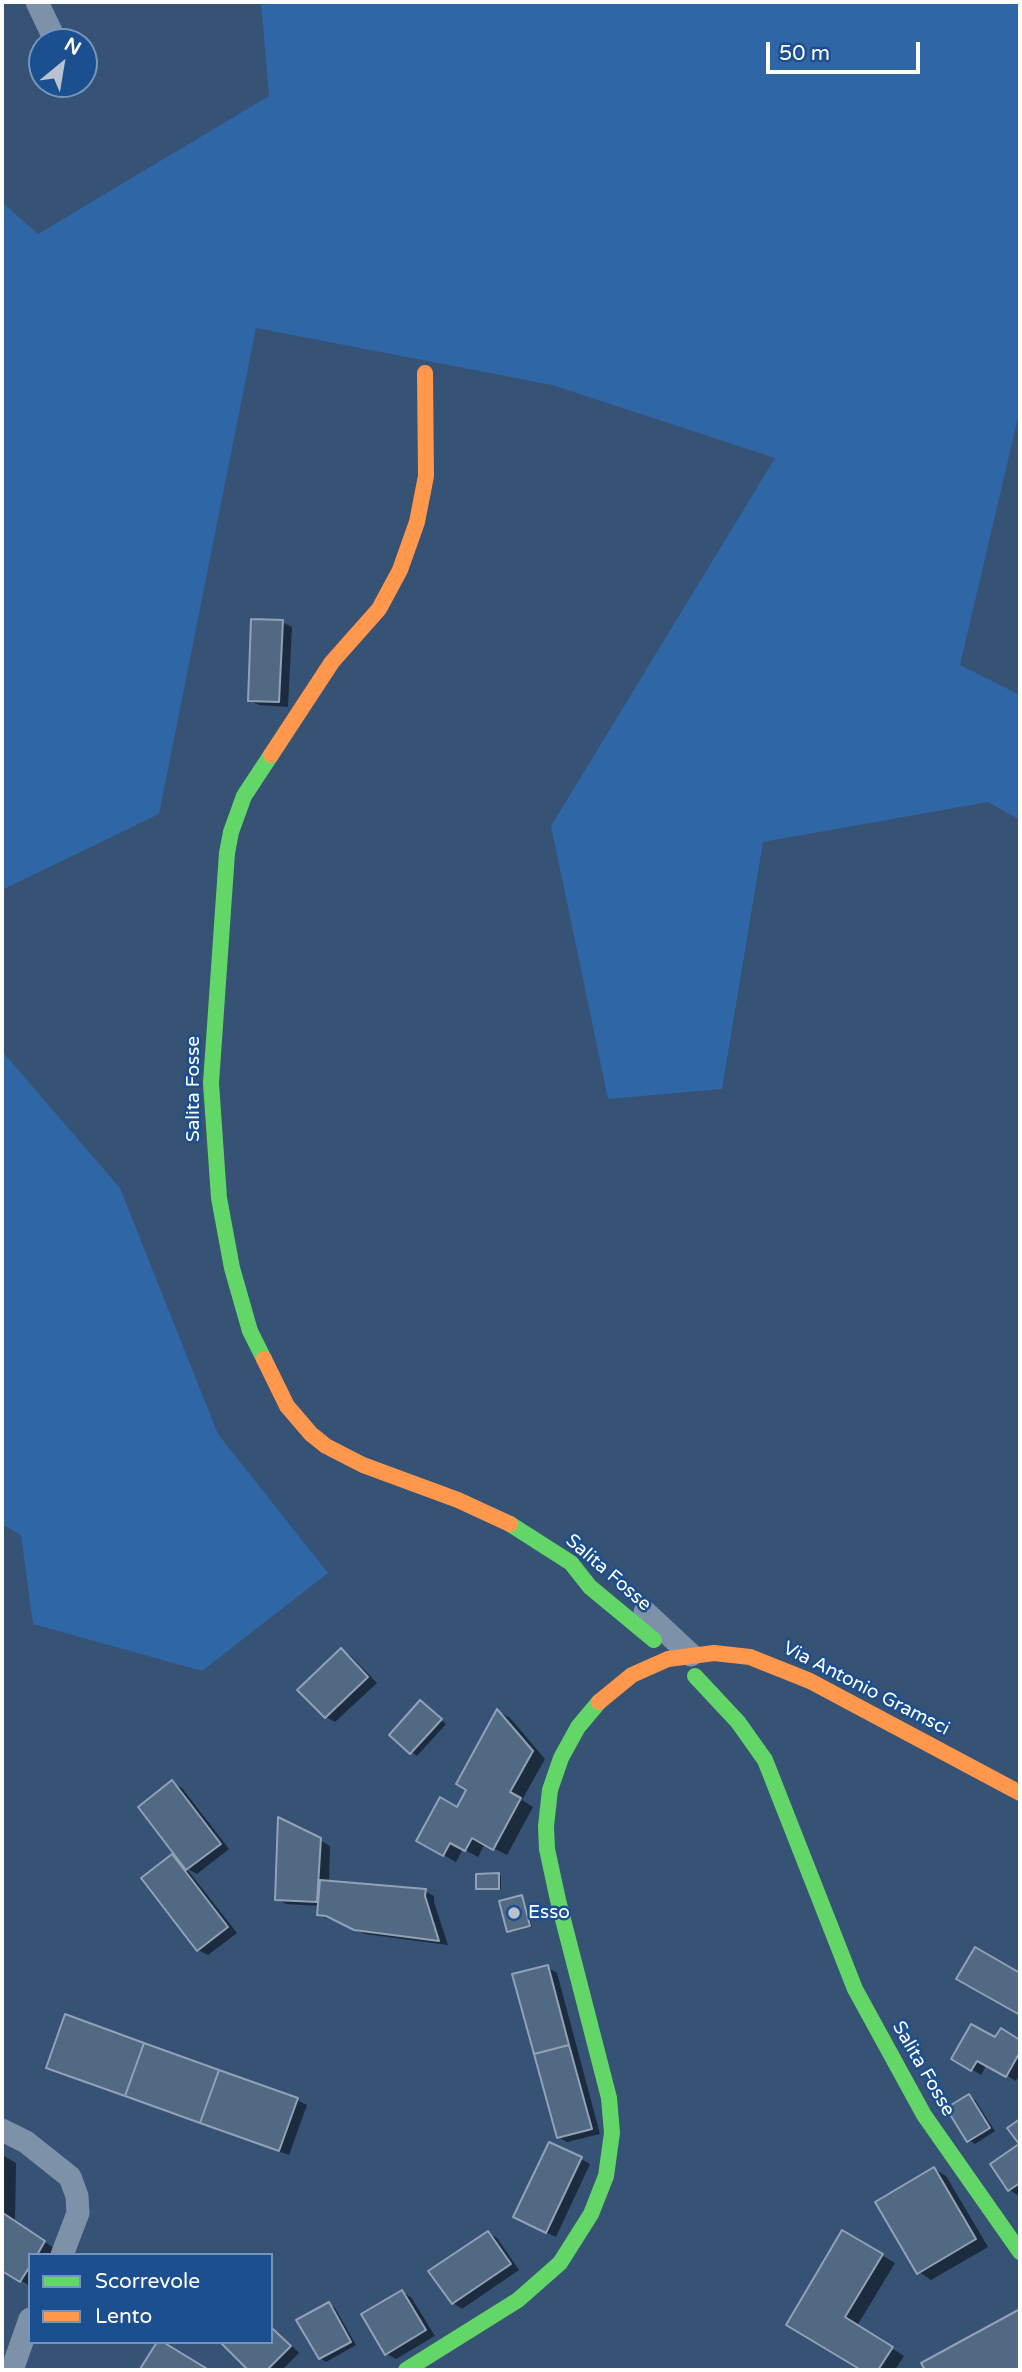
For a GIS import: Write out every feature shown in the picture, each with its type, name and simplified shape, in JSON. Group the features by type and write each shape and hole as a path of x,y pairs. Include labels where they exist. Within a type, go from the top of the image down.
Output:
{"street":[{"path":"37,2 49,28"},
{"name":"Salita Fosse","path":"425,373 426,476 417,522 400,570 379,609 332,662 244,796 231,832 227,853 211,1083 219,1198 232,1268 250,1331 288,1406 304,1427 340,1454 513,1526 570,1563 590,1587 654,1640"},
{"path":"570,1563 626,1597 654,1618 693,1665"},
{"name":"Via Antonio Gramsci","path":"406,2370 533,2289 571,2248 591,2214 599,2194 610,2155 610,2098 547,1849 548,1799 554,1774 569,1742 600,1700 632,1675 668,1659 693,1665 730,1654 750,1657 789,1671 1020,1793"},
{"name":"Salita Fosse","path":"693,1665 765,1760 855,1989 908,2090 1012,2221 1020,2252"},
{"path":"2,2130 26,2142 70,2177 78,2196 78,2213 63,2253"},
{"path":"12,2370 28,2325"}],"shaded area":[{"path":"261,2 1020,2 1020,409 960,665 1020,695 1020,820 988,802 763,842 722,1089 608,1099 551,826 775,458 552,385 256,328 159,814 2,890 2,202 38,234 269,96"},
{"path":"2,1051 120,1188 218,1434 328,1573 202,1671 33,1624 21,1535 2,1524"}],"building":[{"path":"251,619 283,620 279,702 248,701"},
{"path":"341,1648 368,1677 325,1718 297,1690"},
{"path":"420,1700 442,1719 410,1754 389,1735"},
{"path":"497,1709 533,1751 510,1792 521,1798 493,1850 472,1838 465,1851 450,1843 443,1856 416,1841 440,1797 457,1807 466,1790 456,1784"},
{"path":"172,1780 221,1844 186,1870 138,1807"},
{"path":"278,1817 321,1838 317,1902 275,1900"},
{"path":"172,1854 228,1927 197,1951 141,1878"},
{"path":"499,1873 499,1889 476,1889 476,1874"},
{"path":"320,1880 426,1889 425,1896 439,1941 354,1930 326,1916 317,1915"},
{"path":"522,1895 530,1926 507,1932 499,1901"},
{"path":"975,1947 1020,1973 1020,2015 956,1979"},
{"path":"548,1965 569,2045 534,2054 512,1974"},
{"path":"65,2014 144,2043 125,2096 46,2068"},
{"path":"971,2024 995,2037 1001,2028 1020,2040 1020,2052 1006,2077 977,2061 971,2071 951,2059"},
{"path":"144,2043 219,2070 200,2123 125,2096"},
{"path":"569,2045 592,2129 557,2138 534,2054"},
{"path":"219,2070 298,2098 279,2151 200,2123"},
{"path":"969,2094 990,2128 967,2142 946,2108"},
{"path":"1020,2119 1020,2183 1008,2191 990,2164 1019,2144 1007,2128"},
{"path":"549,2142 582,2157 546,2233 513,2217"},
{"path":"2,2154 3,2213 45,2241 38,2253 28,2253 28,2269 20,2282 2,2271"},
{"path":"934,2167 976,2239 917,2274 875,2202"},
{"path":"842,2230 883,2254 845,2317 893,2347 878,2370 861,2370 786,2325"},
{"path":"488,2231 511,2264 452,2304 428,2271"},
{"path":"402,2290 426,2330 385,2355 361,2314"},
{"path":"329,2302 351,2342 319,2359 296,2320"},
{"path":"1020,2309 1020,2370 925,2370 921,2363"},
{"path":"273,2329 291,2346 267,2370 248,2370 222,2344 273,2344"},
{"path":"156,2344 166,2344 209,2370 143,2370 140,2369"}],"traffic: fast":[{"path":"264,1359 250,1331 232,1268 219,1198 211,1083 227,853 231,832 244,796 271,755"},
{"path":"510,1524 571,1563 590,1587 654,1640"},
{"path":"695,1676 738,1722 765,1760 855,1989 924,2115 1020,2252"},
{"path":"406,2370 518,2300 560,2263 591,2214 606,2176 612,2133 609,2098 558,1900 547,1849 546,1826 550,1790 561,1758 578,1727 599,1702"}],"traffic: slow":[{"path":"271,755 332,662 379,609 400,570 417,522 426,476 425,373"},
{"path":"264,1359 287,1406 311,1434 326,1446 363,1465 458,1500 510,1524"},
{"path":"599,1702 632,1675 668,1659 714,1653 750,1657 810,1681 1020,1793"}],"place":[{"name":"Esso","path":"514,1913"}]}
